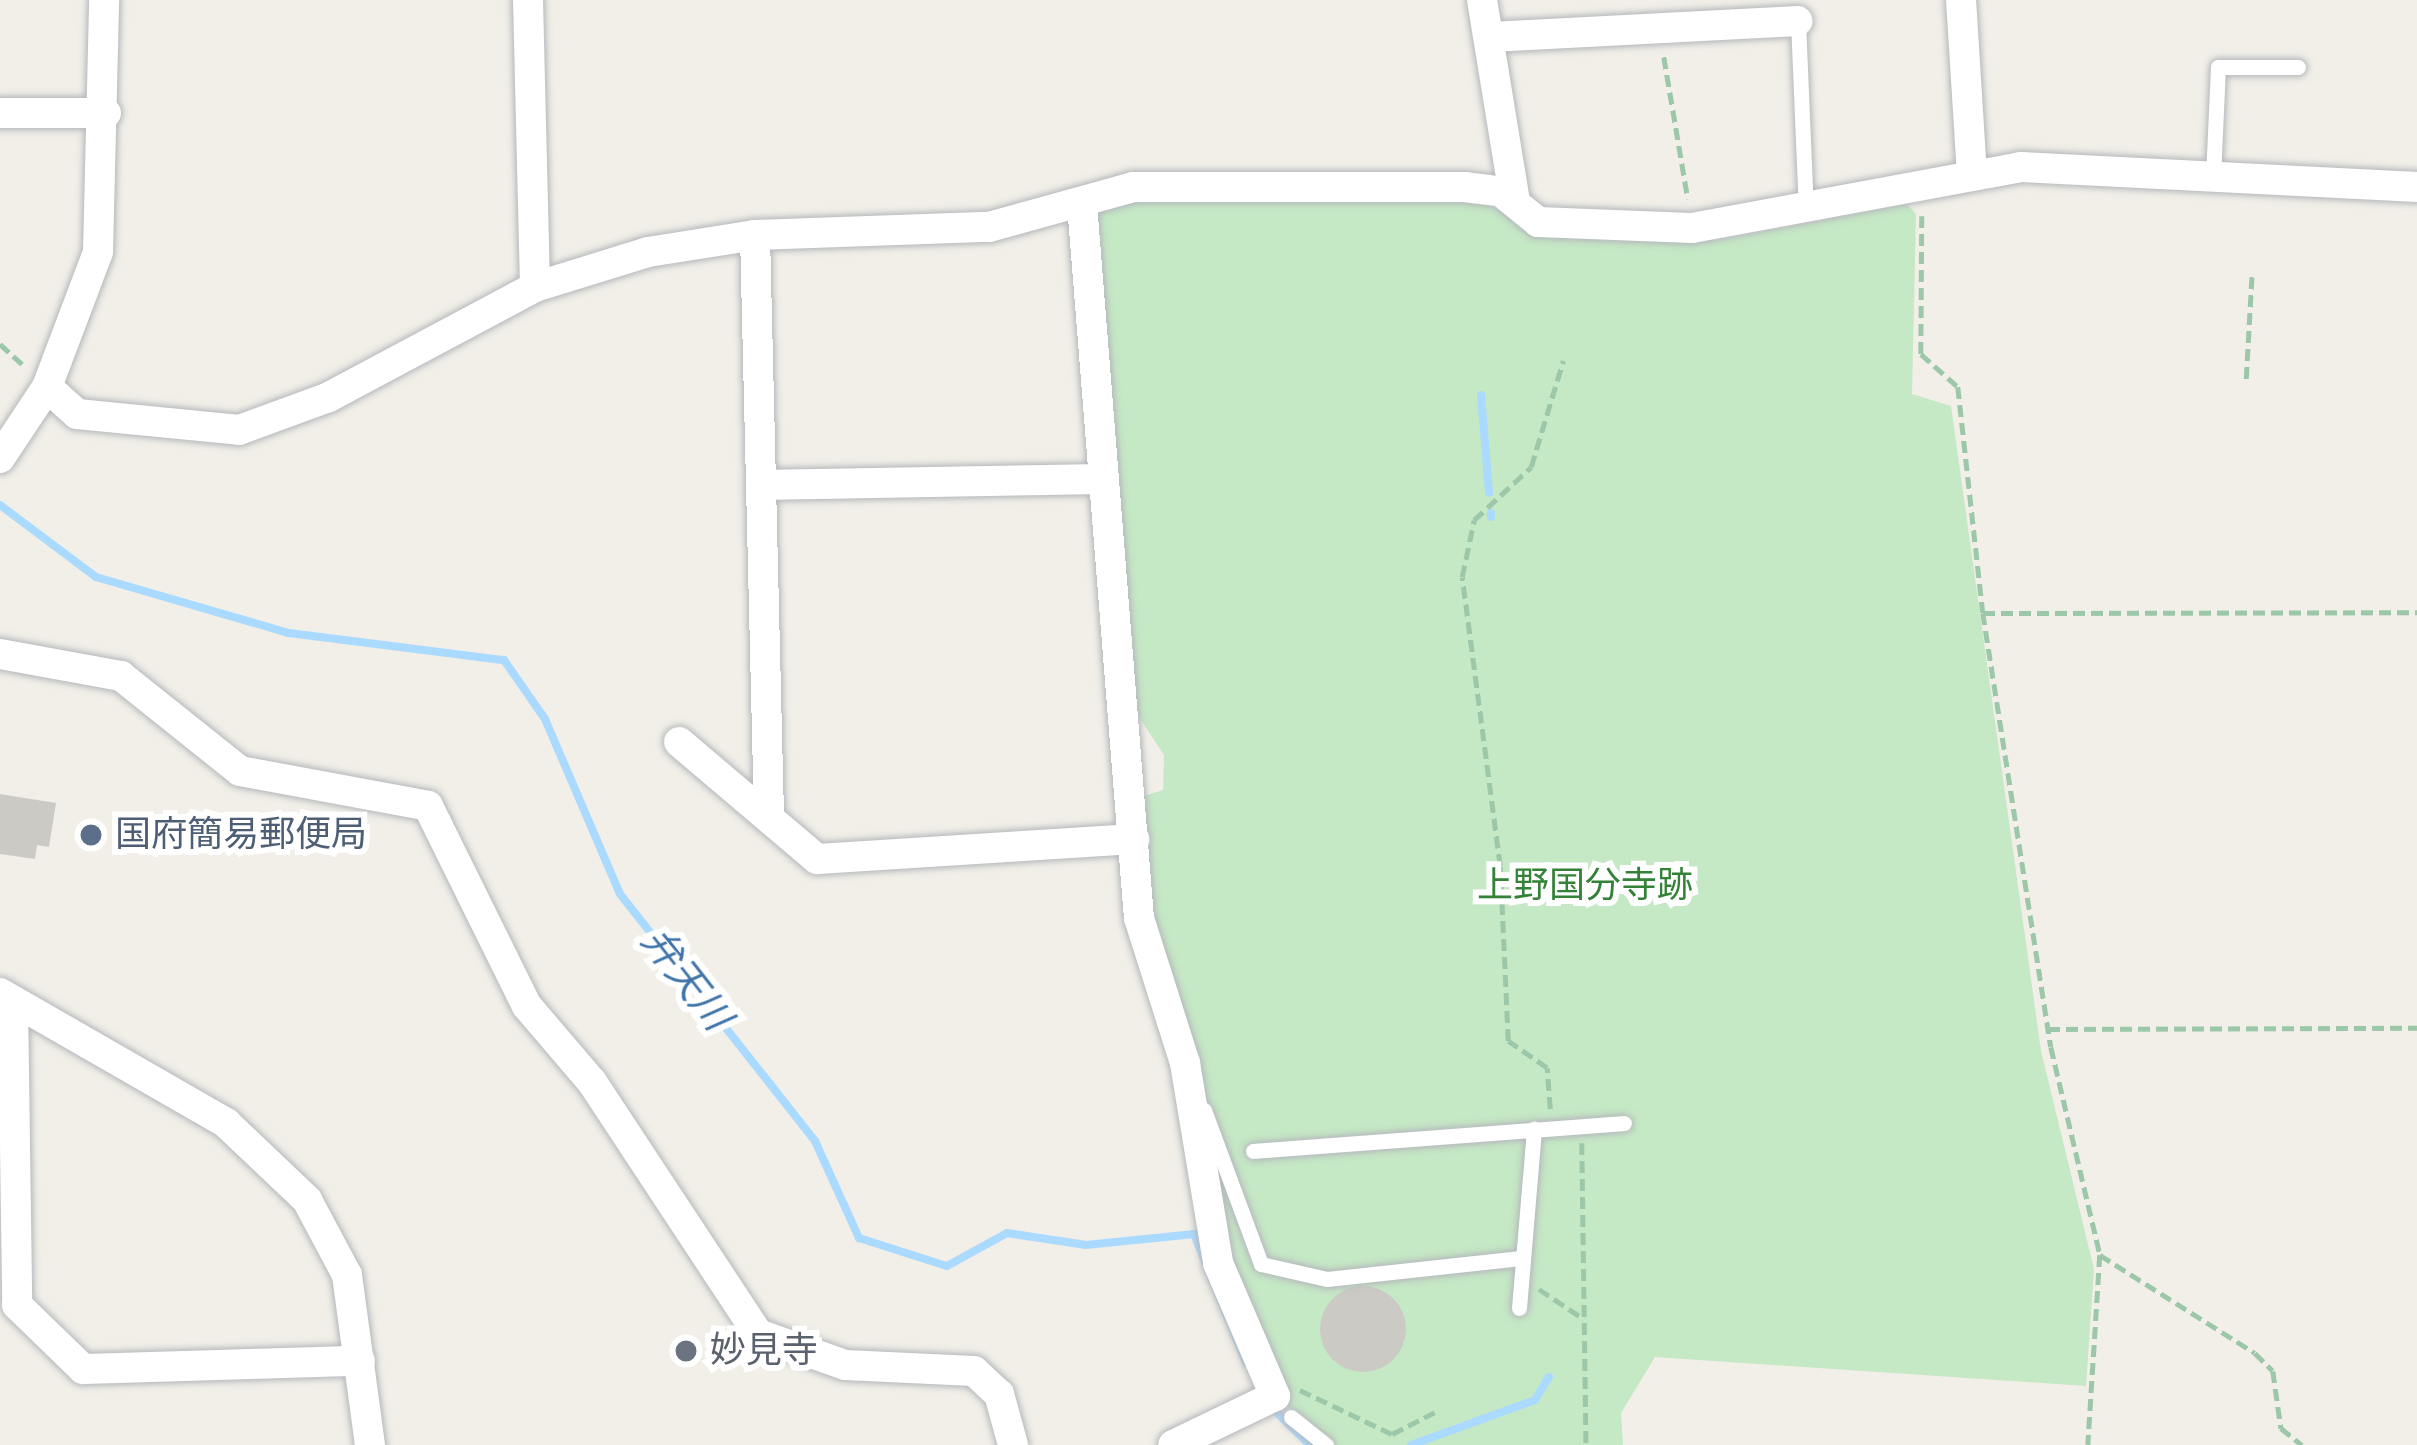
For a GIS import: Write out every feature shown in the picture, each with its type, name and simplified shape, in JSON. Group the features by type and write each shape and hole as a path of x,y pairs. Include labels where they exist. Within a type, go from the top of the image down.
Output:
{"street":[{"path":"0,458 47,387 98,252 106,113 104,0"},
{"path":"528,0 535,287"},
{"path":"1482,0 1515,202"},
{"path":"1961,0 1972,176"},
{"path":"1491,38 1798,21"},
{"path":"0,113 106,113"},
{"path":"47,387 77,414 239,430 329,397 535,287 754,235 988,227 1133,187 1355,180 1500,191 1538,222 1692,228 1806,214 1972,176 2047,167 2417,187"},
{"path":"1082,203 1101,479 1144,939 1192,1101 1218,1263 1283,1407 1173,1445"},
{"path":"754,235 769,818"},
{"path":"760,485 1101,479"},
{"path":"0,654 121,676 240,771 428,806 527,1006 592,1082 758,1334 845,1365 974,1371 999,1394 1013,1445"},
{"path":"679,742 817,859 1134,839"},
{"path":"7,997 17,1305 82,1369 360,1361"},
{"path":"7,997 226,1123 280,1169 347,1275 370,1445"}],"lane":[{"path":"1798,21 1806,214"},
{"path":"2213,177 2218,67 2298,67"},
{"path":"1192,1101 1207,1112 1261,1264 1327,1279 1521,1258"},
{"path":"1253,1151 1624,1123"},
{"path":"1519,1308 1521,1258 1542,1129"},
{"path":"1283,1407 1326,1445"}],"path":[{"path":"1660,27 1692,228"},
{"path":"1922,186 1921,354 1958,387 1983,613 2048,1029 2100,1255 2088,1445"},
{"path":"2246,379 2252,274"},
{"path":"1542,1129 1547,1068 1508,1041 1501,866 1462,577 1474,520 1531,467 1563,361"},
{"path":"1983,613 2417,612"},
{"path":"2048,1029 2417,1028"},
{"path":"1582,1126 1586,1445"},
{"path":"2100,1255 2255,1353 2273,1371 2290,1438 2302,1445"},
{"path":"1520,1276 1584,1319"},
{"path":"1283,1407 1313,1393 1392,1434 1435,1412"},
{"path":"2283,1445 2290,1438"}],"green space":[{"name":"上野国分寺跡","path":"1355,190 1490,206 1551,232 1718,240 1907,204 1916,214 1912,394 1951,406 2041,1051 2094,1269 2086,1386 1655,1357 1621,1413 1623,1445 1319,1445 1298,1427 1236,1295 1161,974 1138,798 1163,790 1164,755 1137,714 1095,212 1108,200"}],"building":[{"path":"0,794 56,803 49,847 37,845 35,859 0,854"},
{"path":"1363,1286 1379,1289 1393,1299 1403,1313 1403,1345 1393,1359 1379,1369 1363,1372 1347,1369 1333,1359 1323,1345 1320,1329 1323,1313 1333,1299 1347,1289"}],"waterway":[{"path":"1481,395 1489,493"},
{"name":"弁天川","path":"0,505 96,577 289,633 504,660 545,719 620,894 815,1141 859,1238 947,1266 1007,1233 1086,1245 1194,1234 1246,1363"},
{"path":"1411,1445 1535,1400 1549,1377"},
{"name":"弁天川","path":"1271,1407 1310,1445"}],"place":[{"name":"国府簡易郵便局","path":"91,835"},
{"name":"妙見寺","path":"686,1351"}]}
